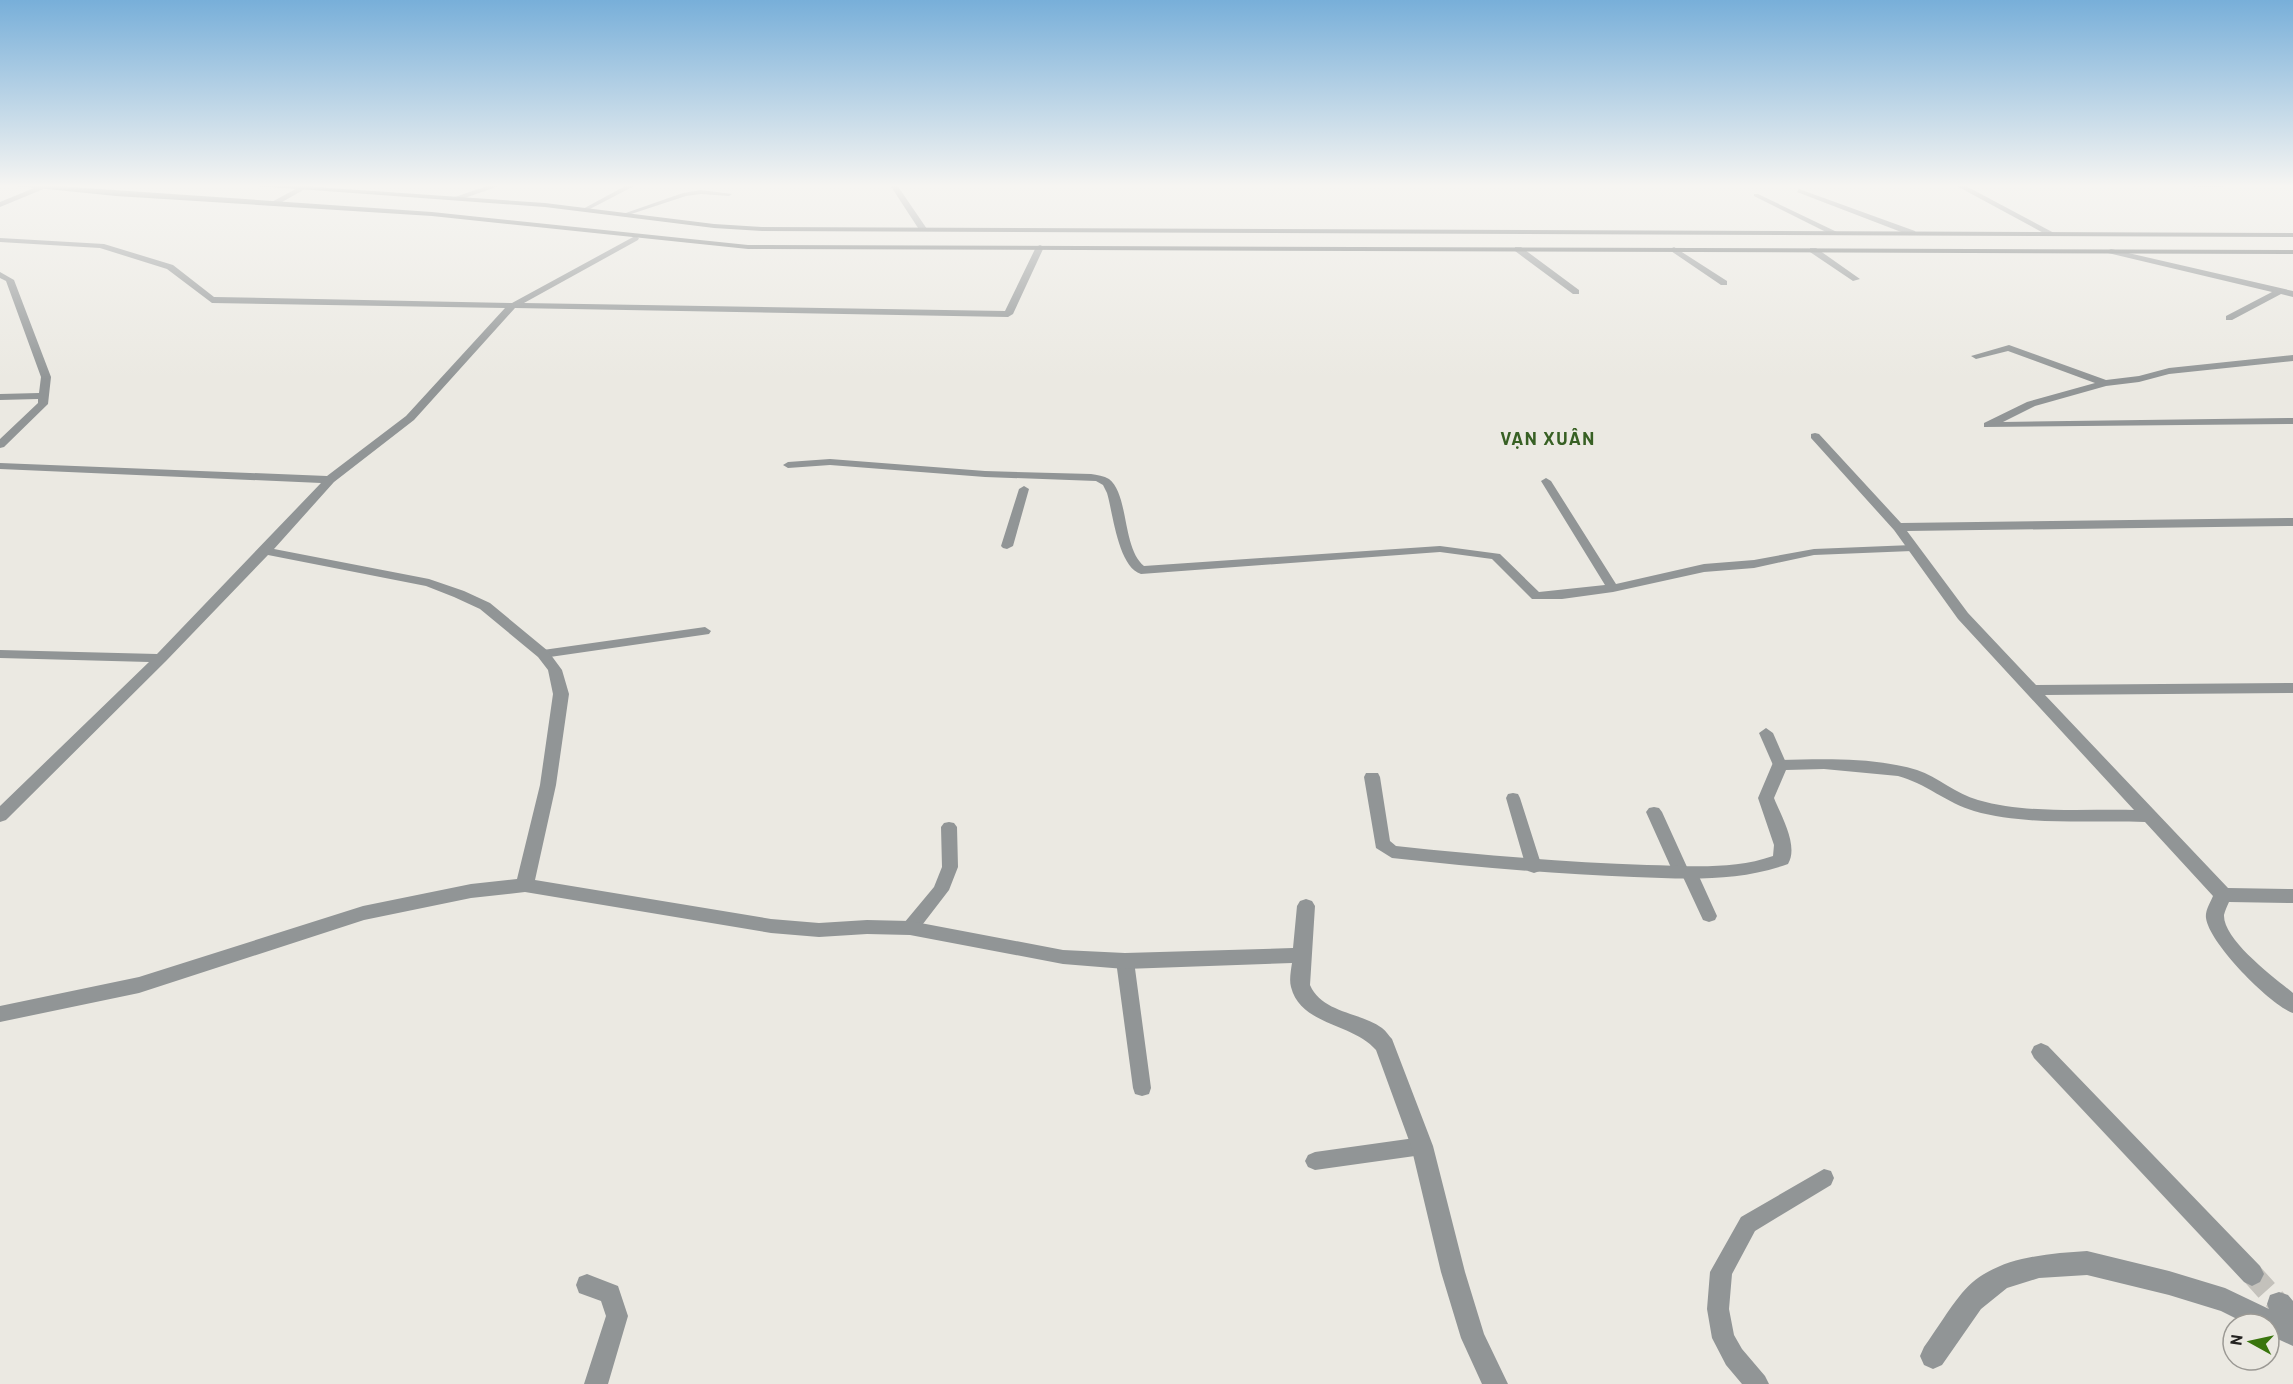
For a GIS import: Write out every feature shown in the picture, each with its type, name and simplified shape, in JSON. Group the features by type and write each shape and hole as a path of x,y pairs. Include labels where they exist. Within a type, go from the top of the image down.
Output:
{"main road":[{"path":"1756,250 2293,252"}],"street":[{"path":"113,250 170,267 212,300 1008,314 1039,250"},
{"path":"0,816 161,658 266,551 330,480 410,418 512,306 614,250"},
{"path":"2111,251 2293,294"},
{"path":"0,275 10,280 46,376 43,404 0,445"},
{"path":"2229,318 2280,291"},
{"path":"1976,356 2009,348 2105,383"},
{"path":"2293,358 2169,371 2139,379 2105,383 2031,404 1988,425 2293,422"},
{"path":"0,397 44,396"},
{"path":"1815,436 1898,527 1963,616 2223,895 2293,896"},
{"path":"0,466 330,480"},
{"path":"1898,527 2293,522"},
{"path":"266,551 429,583 459,594 485,606 543,654 555,670 561,694 548,785 525,885"},
{"path":"0,654 161,658"},
{"path":"2032,690 2293,688"},
{"path":"1372,777 1382,844 1392,852 1534,867 1685,872 1741,870 1782,860 1783,845 1766,798 1780,765 1824,764 1898,771 1914,775 1958,799 1977,806 2025,813 2150,816"},
{"path":"0,1014 139,985 363,913 471,891 525,885 771,926 819,930 867,927 910,928 1063,957 1125,961 1303,955"},
{"path":"2223,895 2215,915 2217,928 2235,950 2293,1005"},
{"path":"1306,906 1300,985 1306,999 1317,1008 1375,1034 1385,1046 1422,1146 1453,1272 1473,1338 1495,1384"},
{"path":"2041,1052 2252,1274"},
{"path":"1933,1356 1972,1299 2000,1278 2039,1266 2087,1263 2169,1283 2225,1300 2293,1334"}],"lane":[{"path":"1519,250 1576,292"},
{"path":"1675,250 1724,283"},
{"path":"1813,250 1856,279"},
{"path":"788,465 830,462 1026,481 1090,477 1107,483 1131,563 1141,570 1440,549 1496,556 1536,596 1562,596 1613,588 1704,568 1754,564 1814,552 1912,548"},
{"path":"1008,546 1026,481"},
{"path":"1546,481 1613,588"},
{"path":"543,654 705,631"},
{"path":"1766,733 1780,765"},
{"path":"1513,798 1534,867"},
{"path":"1654,812 1709,916"},
{"path":"910,928 941,890 950,867 949,827"},
{"path":"1125,961 1143,1088"},
{"path":"1315,1161 1422,1146"},
{"path":"1757,1384 1734,1357 1723,1338 1718,1309 1721,1272 1748,1224 1824,1178"},
{"path":"587,1285 610,1294 617,1316 596,1384"}],"tunnel":[{"path":"2252,1274 2279,1304"}],"district":[{"name":"VẠN XUÂN","path":"1548,438"}]}
